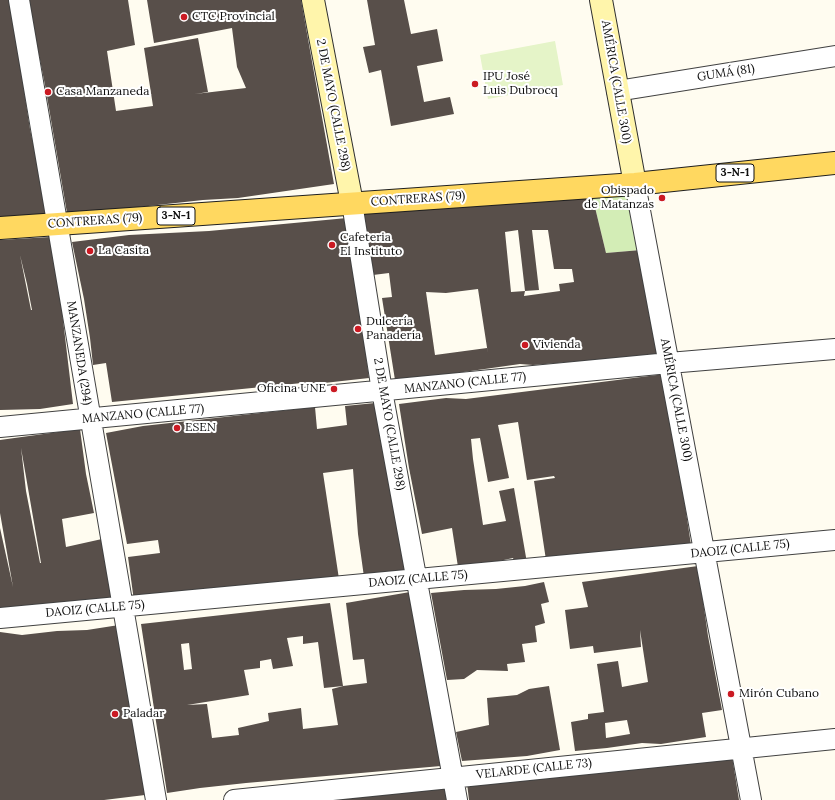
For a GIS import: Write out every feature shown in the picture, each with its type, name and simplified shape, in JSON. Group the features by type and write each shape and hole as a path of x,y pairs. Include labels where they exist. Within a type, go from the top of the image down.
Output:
{"main road":[{"name":"2 DE MAYO (CALLE 298)","path":"313,0 352,203"},
{"name":"AMÉRICA (CALLE 300)","path":"601,0 635,184"},
{"name":"CONTRERAS (79)","path":"0,228 635,184 835,163"}],"street":[{"name":"MANZANEDA (294)","path":"19,0 90,419 124,606 156,800"},
{"name":"GUMÁ (81)","path":"617,91 835,56"},
{"name":"AMÉRICA (CALLE 300)","path":"635,184 751,800"},
{"name":"2 DE MAYO (CALLE 298)","path":"352,203 382,391 457,800"},
{"name":"MANZANO (CALLE 77)","path":"0,427 669,363 835,349"},
{"name":"DAOIZ (CALLE 75)","path":"0,618 835,540"},
{"name":"VELARDE (CALLE 73)","path":"234,800 835,739"}],"green space":[{"path":"555,41 563,85 488,99 480,55"},
{"path":"628,193 641,250 606,253 592,195"}],"building":[{"path":"0,0 10,0 30,129 48,214 0,218"},
{"path":"28,0 128,0 135,45 107,51 116,111 153,106 144,48 198,38 208,92 195,94 246,88 237,67 232,28 154,43 147,0 301,0 334,184 238,198 67,213 45,85"},
{"path":"367,0 404,0 411,34 437,29 443,61 417,66 424,102 450,97 454,114 391,126 381,70 369,73 363,47 375,45"},
{"path":"592,195 606,253 641,250 646,274 650,319 657,355 533,365 520,364 414,379 395,380 382,298 392,297 389,273 373,275 362,213","holes":["518,230 525,291 511,292 505,232","532,230 548,230 554,269 572,269 574,282 559,284 560,291 524,296 525,291 539,290","478,289 488,354 487,348 435,355 426,292 446,293"]},
{"path":"347,218 369,378 324,383 302,383 112,402 106,363 93,365 84,299 72,242 129,235 209,231"},
{"path":"50,237 58,278 73,404 40,409 0,410 0,240","holes":["20,255 27,284 32,310"]},
{"path":"665,374 691,545 546,560 534,481 555,478 554,476 527,480 518,422 498,425 509,478 488,482 480,438 471,439 483,525 506,521 499,491 514,488 527,563 515,564 513,558 490,563 458,567 452,528 422,534 409,468 399,404 446,398 466,399"},
{"path":"375,403 405,573 364,577 358,534 353,469 323,473 339,579 134,601 128,557 160,553 158,540 127,544 106,433 143,426 315,407 317,429 347,425 345,406"},
{"path":"80,429 86,474 94,513 62,519 66,547 102,539 114,599 0,610 0,528 13,587 0,513 0,440","holes":["21,448 41,563 26,491"]},
{"path":"698,566 708,636 722,710 702,713 706,737 661,744 642,743 575,751 571,722 588,719 588,714 604,712 597,664 618,661 622,687 648,682 640,630 641,647 594,653 593,646 570,649 565,610 588,607 582,582","holes":["627,720 630,734 606,738 605,723"]},
{"path":"544,582 549,602 541,604 545,623 535,626 537,642 522,644 525,662 507,664 508,671 477,670 464,679 447,680 431,593 496,589 525,586"},
{"path":"410,592 441,766 246,783 167,793 141,624 330,603 343,686 367,683 364,659 353,660 346,603","holes":["303,636 303,644 318,642 324,688 343,686 332,689 338,725 303,729 301,708 268,713 269,721 238,728 239,735 212,738 207,704 187,705 249,695 244,670 260,668 260,661 271,659 273,669 293,666 287,638","189,643 192,669 184,670 181,644"]},
{"path":"119,625 145,795 104,800 0,800 0,632 22,635 57,631 87,630"},
{"path":"549,686 560,750 527,756 462,761 456,732 489,725 487,698 517,695 529,689"},
{"path":"732,756 739,800 469,800 467,783"},
{"path":"444,786 447,800 323,800"}],"place":[{"name":"CTC Provincial","path":"184,17"},
{"name":"IPU José Luis Dubrocq","path":"475,84"},
{"name":"Casa Manzaneda","path":"48,92"},
{"name":"Obispado de Matanzas","path":"662,198"},
{"name":"Cafeteria El Instituto","path":"332,245"},
{"name":"La Casita","path":"90,251"},
{"name":"Dulcería Panadería","path":"358,329"},
{"name":"Vivienda","path":"525,345"},
{"name":"Oficina UNE","path":"334,389"},
{"name":"ESEN","path":"177,428"},
{"name":"Mirón Cubano","path":"731,694"},
{"name":"Paladar","path":"115,714"}]}
